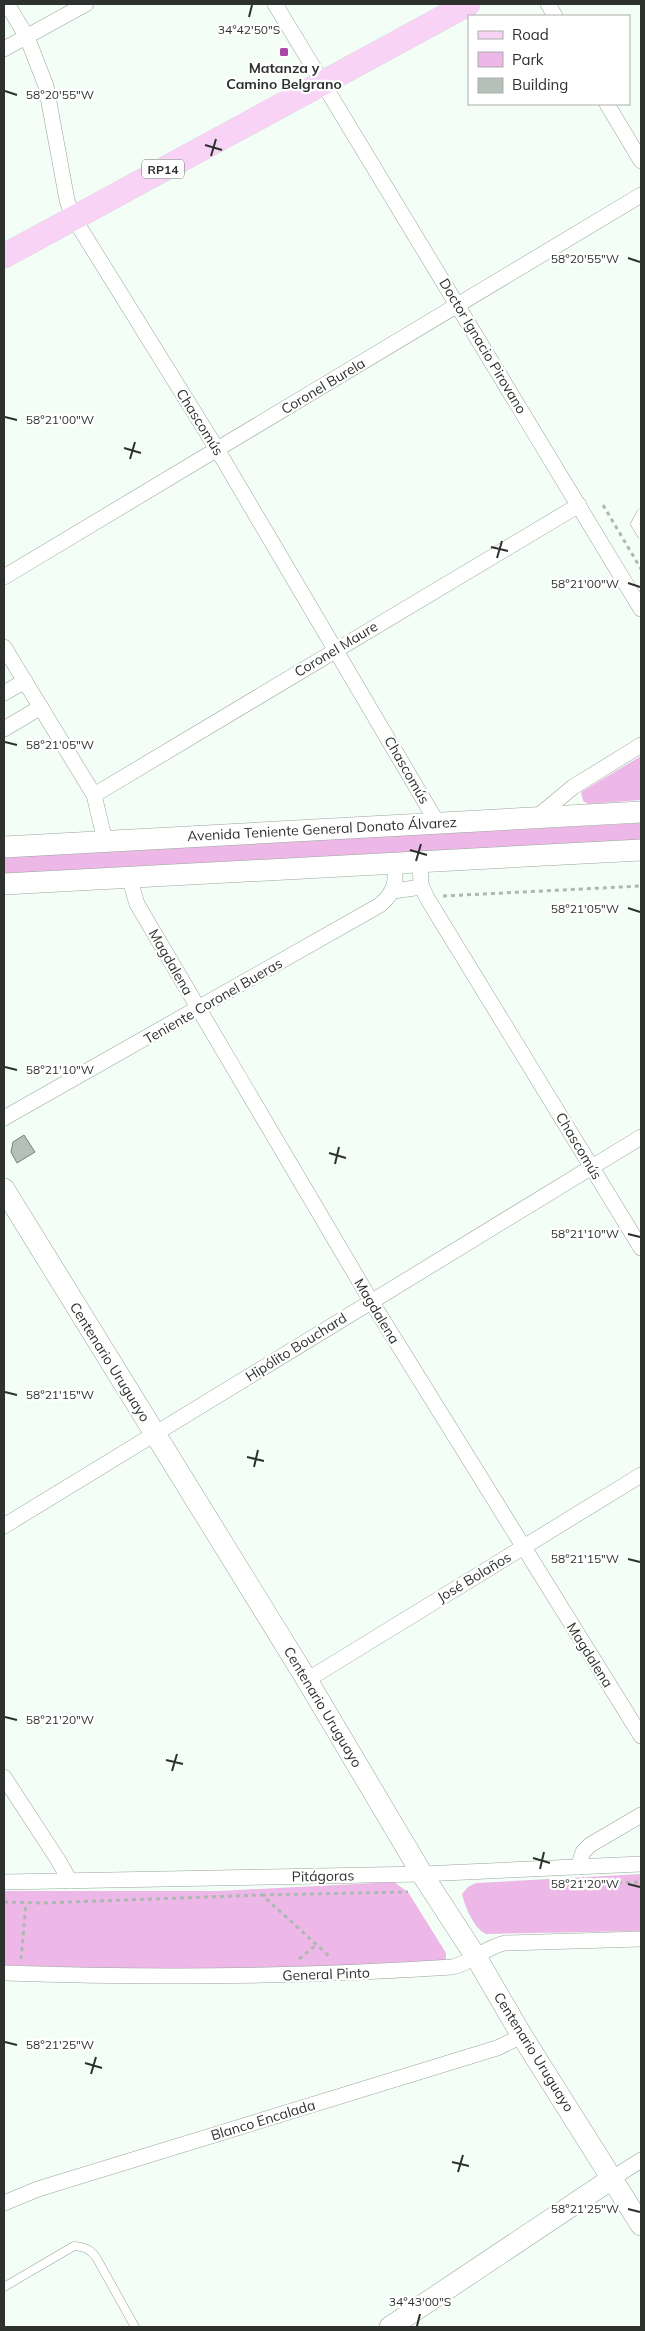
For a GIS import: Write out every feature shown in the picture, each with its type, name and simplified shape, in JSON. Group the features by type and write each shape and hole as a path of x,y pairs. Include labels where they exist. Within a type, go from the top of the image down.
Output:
{"main road":[{"name":"RP14","path":"4,256 468,4"},
{"name":"Avenida Teniente General Donato Álvarez","path":"4,847 641,812"},
{"path":"4,884 641,850"},
{"name":"Centenario Uruguayo","path":"4,1189 307,1680 422,1874 476,1957 522,2036 641,2225"},
{"path":"390,2327 613,2178"}],"street":[{"name":"Chascomús","path":"7,4 27,37 46,86 67,200 73,217 217,449 438,824"},
{"path":"4,49 86,4"},
{"name":"Doctor Ignacio Pirovano","path":"275,4 641,609"},
{"path":"548,4 554,15"},
{"path":"608,105 641,161"},
{"name":"Coronel Burela","path":"4,577 641,195"},
{"name":"Coronel Maure","path":"94,795 336,648 579,505"},
{"path":"4,646 94,795 105,840"},
{"path":"4,693 25,681"},
{"path":"4,729 41,707"},
{"path":"537,817 573,787 641,745"},
{"name":"Chascomús","path":"420,861 425,892 641,1248"},
{"path":"394,863 396,878 393,891 425,892"},
{"name":"Magdalena","path":"129,877 137,904 371,1300 641,1736"},
{"name":"Teniente Coronel Bueras","path":"4,1118 199,1010 380,905 393,891"},
{"name":"Hipólito Bouchard","path":"4,1526 371,1300 641,1137"},
{"name":"José Bolaños","path":"307,1680 641,1474"},
{"path":"4,1777 58,1860 70,1882"},
{"path":"578,1867 583,1852 590,1845 641,1815"},
{"name":"Pitágoras","path":"4,1882 422,1874 641,1864"},
{"name":"General Pinto","path":"4,1973 173,1978 347,1974 452,1967 476,1957 494,1945 505,1943 641,1939"},
{"name":"Blanco Encalada","path":"4,2204 38,2189 497,2048 522,2036"},
{"path":"613,2178 641,2160"}],"lane":[{"path":"641,513 635,524 641,534"},
{"path":"4,2287 74,2246 83,2247 90,2250 96,2257 135,2327"}],"path":[{"path":"603,505 641,569"},
{"path":"425,892 641,886"},
{"path":"4,1902 26,1903 408,1892"},
{"path":"262,1895 335,1962"},
{"path":"21,1959 26,1903"}],"green space":[{"path":"641,756 641,800 588,804 583,801 581,792"},
{"path":"641,823 641,841 4,875 4,856"},
{"path":"641,1874 641,1931 486,1934 474,1923 462,1894 468,1887 476,1883"},
{"path":"394,1882 408,1892 446,1953 446,1959 440,1961 241,1970 135,1970 4,1965 4,1891 218,1891"}],"building":[{"path":"24,1135 35,1152 17,1163 11,1152 13,1142"}],"place":[{"name":"Matanza y Camino Belgrano","path":"284,52"}]}
